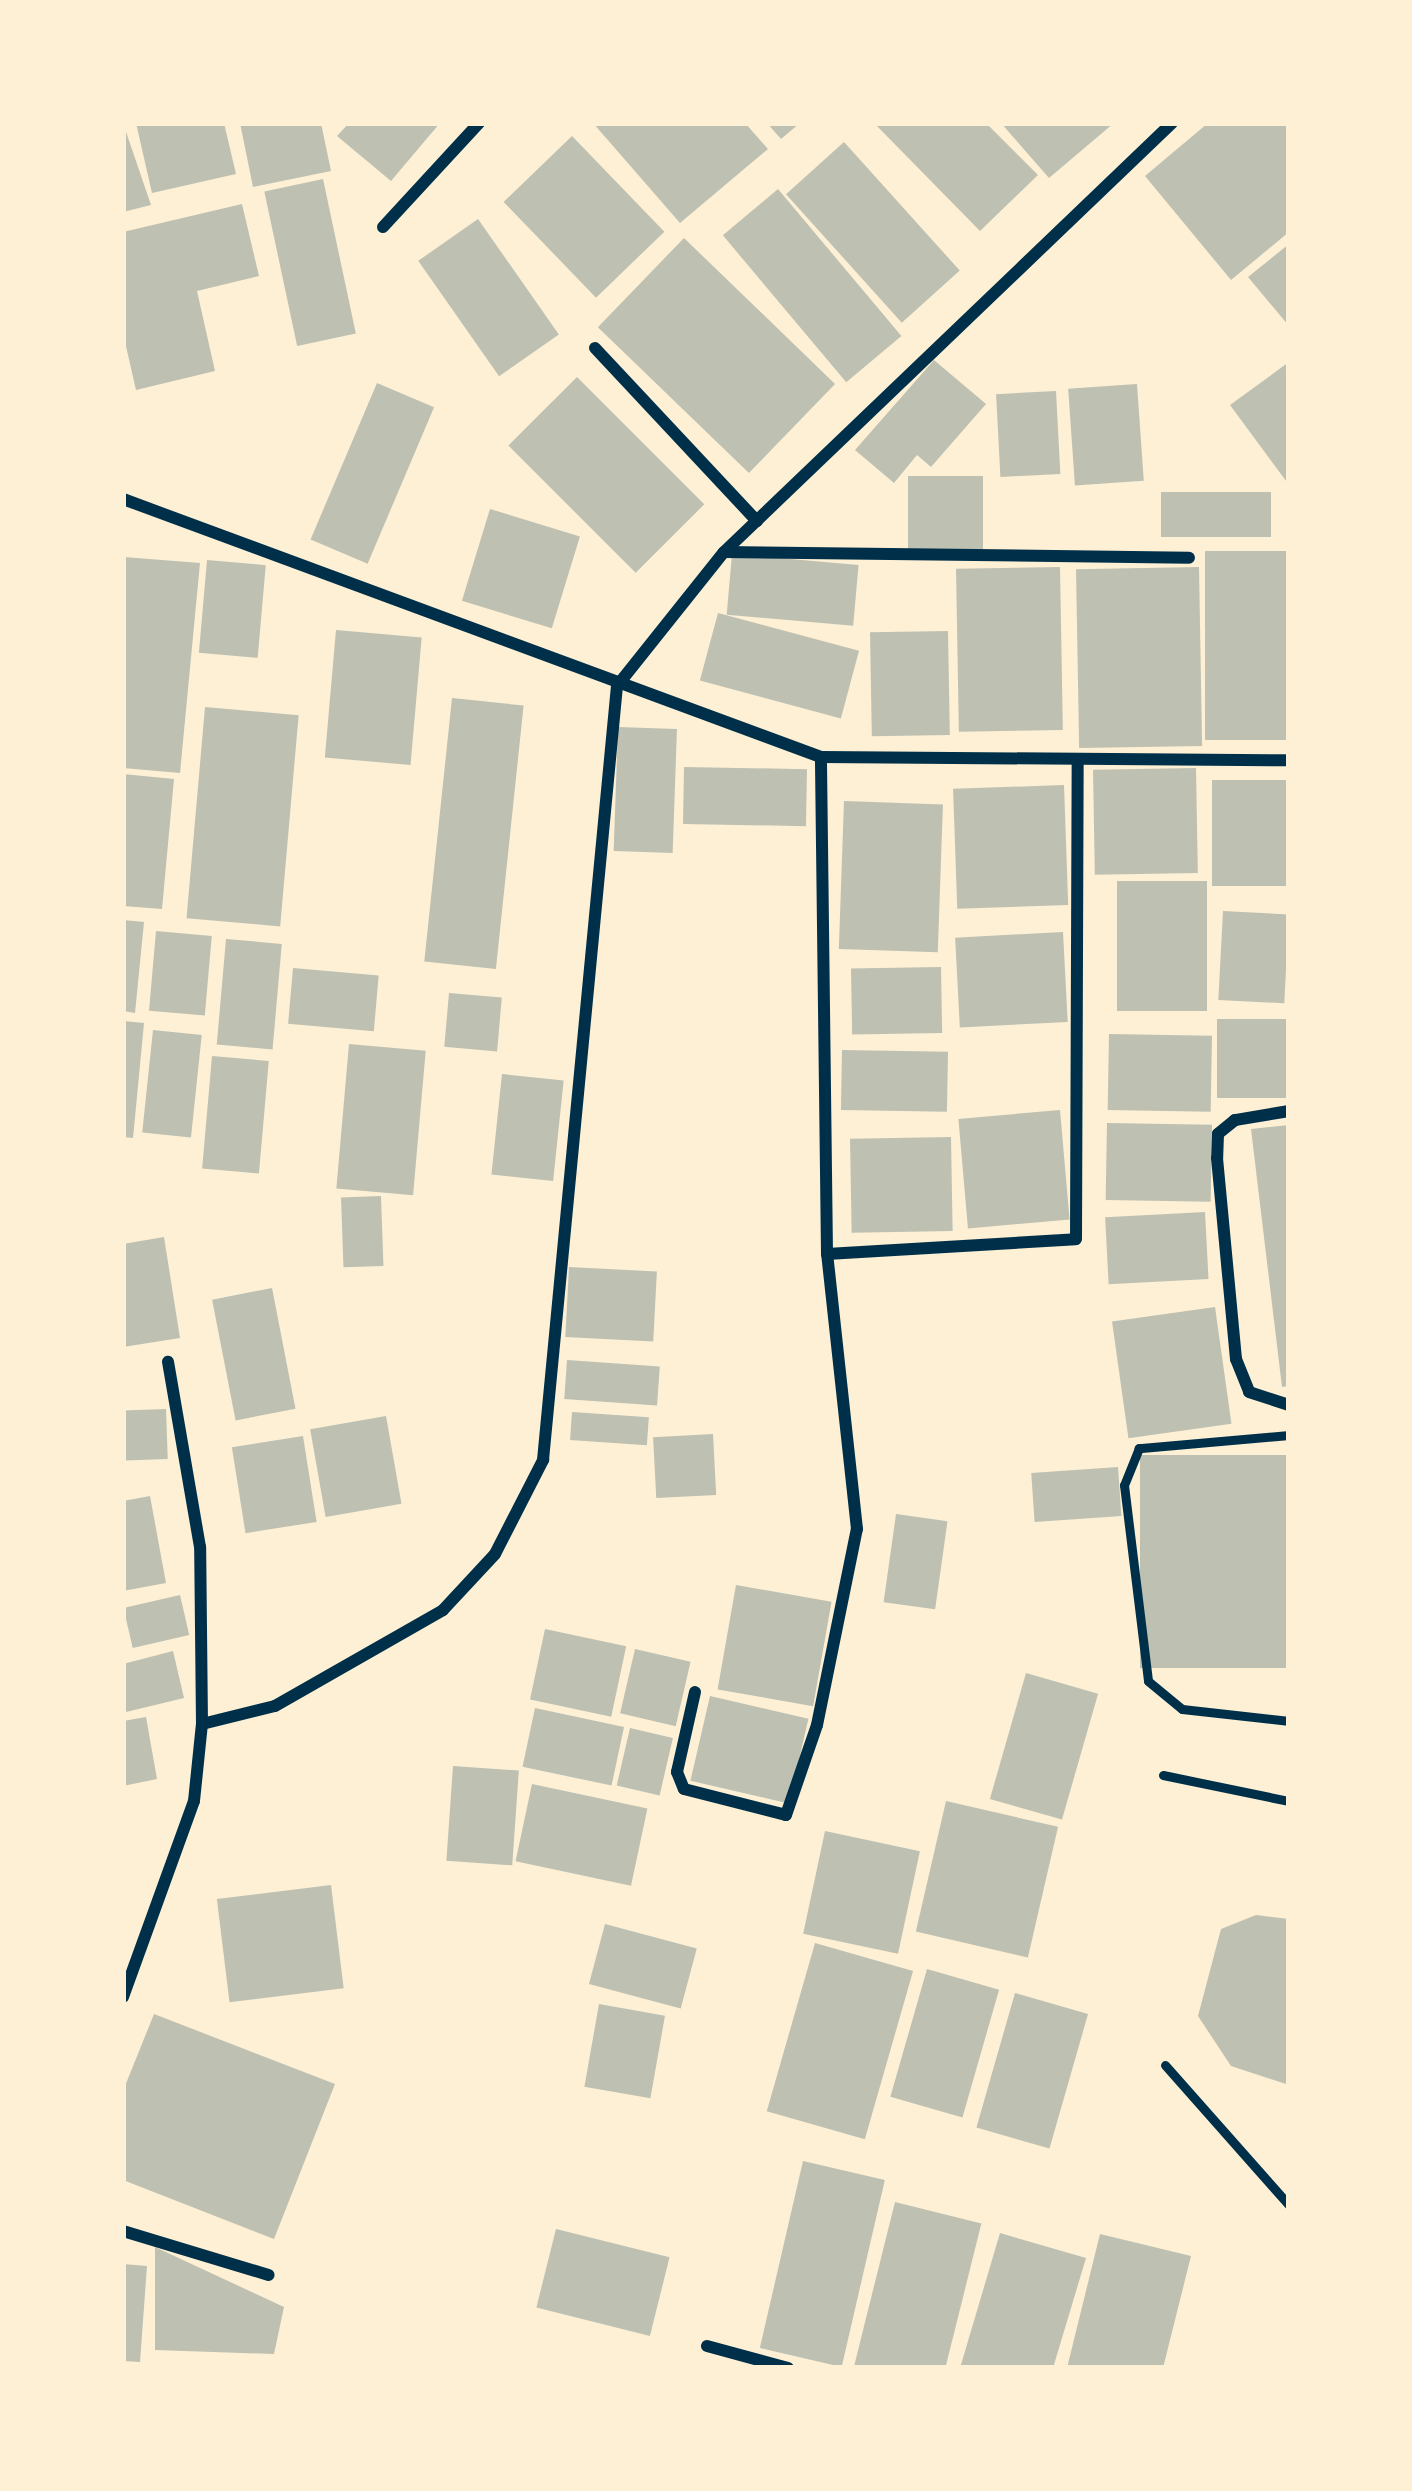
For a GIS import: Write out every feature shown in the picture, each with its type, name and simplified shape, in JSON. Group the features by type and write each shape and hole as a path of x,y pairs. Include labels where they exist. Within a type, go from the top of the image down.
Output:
{"street":[{"path":"383,227 479,123"},
{"path":"202,1724 275,1706 443,1610 495,1554 543,1460 617,686 724,552 1172,123"},
{"path":"595,348 758,521"},
{"path":"123,499 617,686 821,757 1078,763 1289,760"},
{"path":"724,552 1189,558"},
{"path":"695,1692 676,1772 684,1789 786,1815 817,1725 857,1528 827,1254 821,757"},
{"path":"827,1254 1076,1239 1078,763"},
{"path":"1289,1111 1234,1120 1218,1133 1217,1158 1236,1359 1249,1392 1289,1405"},
{"path":"123,1997 194,1801 202,1724 200,1547 168,1362"},
{"path":"123,2231 269,2275"},
{"path":"707,2346 788,2368"}],"lane":[{"path":"1289,1435 1139,1448 1124,1485 1148,1681 1183,1709 1289,1721"},
{"path":"1163,1775 1289,1802"},
{"path":"1166,2065 1289,2205"}],"building":[{"path":"123,123 151,205 123,212"},
{"path":"136,123 224,123 236,174 152,193"},
{"path":"240,123 321,123 331,171 253,187"},
{"path":"349,123 440,123 391,181 337,136"},
{"path":"593,123 745,123 768,149 680,223"},
{"path":"767,123 800,123 781,139"},
{"path":"874,123 986,123 1038,175 980,231"},
{"path":"1001,123 1114,123 1049,178"},
{"path":"1208,123 1289,123 1289,232 1231,280 1145,176"},
{"path":"572,136 664,232 596,298 504,202"},
{"path":"844,142 960,271 902,323 786,194"},
{"path":"323,179 356,334 297,346 264,191"},
{"path":"778,189 901,336 846,382 723,235"},
{"path":"242,204 259,276 197,291 215,371 136,390 123,333 123,232"},
{"path":"478,219 559,335 499,376 418,261"},
{"path":"684,238 835,384 749,473 598,327"},
{"path":"1289,244 1289,326 1248,277"},
{"path":"934,360 986,404 931,467 917,455 894,483 855,450"},
{"path":"1289,362 1289,485 1230,405"},
{"path":"577,377 704,504 636,573 508,446"},
{"path":"377,383 434,407 368,564 311,539"},
{"path":"1137,384 1144,481 1075,486 1068,389"},
{"path":"1056,391 1060,474 1000,477 996,394"},
{"path":"908,476 983,476 983,552 908,552"},
{"path":"1161,492 1271,492 1271,537 1161,537"},
{"path":"490,509 580,536 552,628 462,601"},
{"path":"1205,551 1289,551 1289,740 1205,740"},
{"path":"732,554 859,565 853,626 727,615"},
{"path":"124,557 200,563 180,773 123,768"},
{"path":"207,560 266,565 258,658 199,653"},
{"path":"1060,567 1063,730 959,732 956,569"},
{"path":"1199,567 1202,746 1079,748 1076,569"},
{"path":"718,613 859,651 841,718 700,681"},
{"path":"336,630 422,637 411,765 325,758"},
{"path":"948,631 950,735 872,736 870,632"},
{"path":"452,698 524,706 496,969 424,962"},
{"path":"205,707 299,715 280,926 187,918"},
{"path":"618,727 677,729 673,853 614,851"},
{"path":"684,767 807,769 806,826 683,824"},
{"path":"1196,768 1198,873 1095,875 1093,770"},
{"path":"123,774 174,779 162,909 123,906"},
{"path":"1212,780 1289,780 1289,886 1212,886"},
{"path":"1064,785 1068,905 957,909 953,789"},
{"path":"844,801 943,804 938,952 839,949"},
{"path":"1117,881 1207,881 1207,1011 1117,1011"},
{"path":"1223,911 1289,914 1284,1003 1218,1000"},
{"path":"123,920 144,922 135,1013 123,1011"},
{"path":"156,931 212,936 205,1016 149,1011"},
{"path":"1063,932 1068,1022 960,1028 955,938"},
{"path":"226,939 282,944 273,1049 217,1045"},
{"path":"941,967 942,1033 852,1035 851,969"},
{"path":"293,968 379,975 374,1031 288,1024"},
{"path":"449,993 502,998 497,1051 444,1047"},
{"path":"1217,1019 1289,1019 1289,1098 1217,1098"},
{"path":"123,1021 144,1023 133,1138 123,1137"},
{"path":"153,1030 202,1035 191,1138 142,1132"},
{"path":"1109,1034 1212,1036 1211,1112 1108,1110"},
{"path":"349,1044 426,1051 413,1195 336,1188"},
{"path":"842,1050 948,1052 947,1112 841,1110"},
{"path":"212,1056 269,1061 259,1174 202,1169"},
{"path":"502,1074 564,1080 553,1181 491,1174"},
{"path":"1060,1110 1070,1220 968,1228 958,1119"},
{"path":"1107,1123 1212,1125 1211,1202 1106,1200"},
{"path":"1289,1125 1289,1386 1282,1387 1251,1129"},
{"path":"951,1137 953,1231 852,1233 850,1139"},
{"path":"381,1196 383,1266 343,1267 341,1197"},
{"path":"1205,1212 1209,1279 1109,1284 1105,1217"},
{"path":"164,1237 180,1338 123,1347 123,1244"},
{"path":"569,1267 657,1272 653,1342 565,1337"},
{"path":"272,1288 295,1409 236,1420 212,1300"},
{"path":"1215,1307 1231,1424 1128,1438 1112,1321"},
{"path":"567,1360 660,1366 657,1405 564,1399"},
{"path":"166,1409 168,1459 125,1460 123,1411"},
{"path":"572,1412 649,1417 647,1445 570,1440"},
{"path":"386,1416 401,1504 326,1517 310,1429"},
{"path":"713,1434 716,1495 656,1498 653,1437"},
{"path":"303,1436 317,1522 245,1533 232,1447"},
{"path":"1140,1455 1289,1455 1289,1668 1140,1668"},
{"path":"1118,1467 1121,1516 1035,1522 1031,1473"},
{"path":"150,1496 166,1583 123,1591 123,1501"},
{"path":"896,1514 947,1521 935,1609 884,1602"},
{"path":"736,1585 832,1602 813,1706 718,1689"},
{"path":"180,1595 189,1635 133,1648 123,1608"},
{"path":"545,1629 626,1646 611,1717 530,1699"},
{"path":"635,1649 691,1662 676,1726 620,1713"},
{"path":"173,1651 184,1698 126,1712 123,1664"},
{"path":"1026,1673 1098,1694 1062,1820 990,1799"},
{"path":"710,1696 808,1719 789,1803 690,1781"},
{"path":"535,1708 624,1727 612,1786 523,1767"},
{"path":"146,1717 157,1779 123,1786 123,1721"},
{"path":"630,1728 673,1738 660,1795 617,1785"},
{"path":"453,1766 519,1771 512,1865 446,1861"},
{"path":"532,1784 647,1809 631,1886 516,1861"},
{"path":"946,1801 1058,1827 1028,1957 916,1932"},
{"path":"825,1831 920,1851 898,1954 803,1934"},
{"path":"331,1885 344,1988 230,2002 217,1899"},
{"path":"1256,1915 1289,1919 1289,2085 1231,2066 1198,2016 1221,1929"},
{"path":"605,1924 697,1949 681,2008 589,1984"},
{"path":"815,1943 913,1971 865,2139 767,2111"},
{"path":"927,1969 999,1990 962,2118 890,2097"},
{"path":"1015,1993 1088,2014 1049,2149 976,2128"},
{"path":"599,2004 665,2016 650,2098 584,2087"},
{"path":"154,2014 335,2084 274,2239 123,2180 123,2091"},
{"path":"803,2161 885,2180 842,2367 760,2348"},
{"path":"895,2202 981,2224 945,2368 854,2368"},
{"path":"556,2229 670,2257 650,2336 536,2308"},
{"path":"1000,2233 1086,2258 1053,2368 960,2368"},
{"path":"1100,2234 1191,2256 1163,2368 1067,2368"},
{"path":"155,2247 284,2307 274,2354 155,2350"},
{"path":"123,2264 147,2266 140,2362 123,2361"}]}
